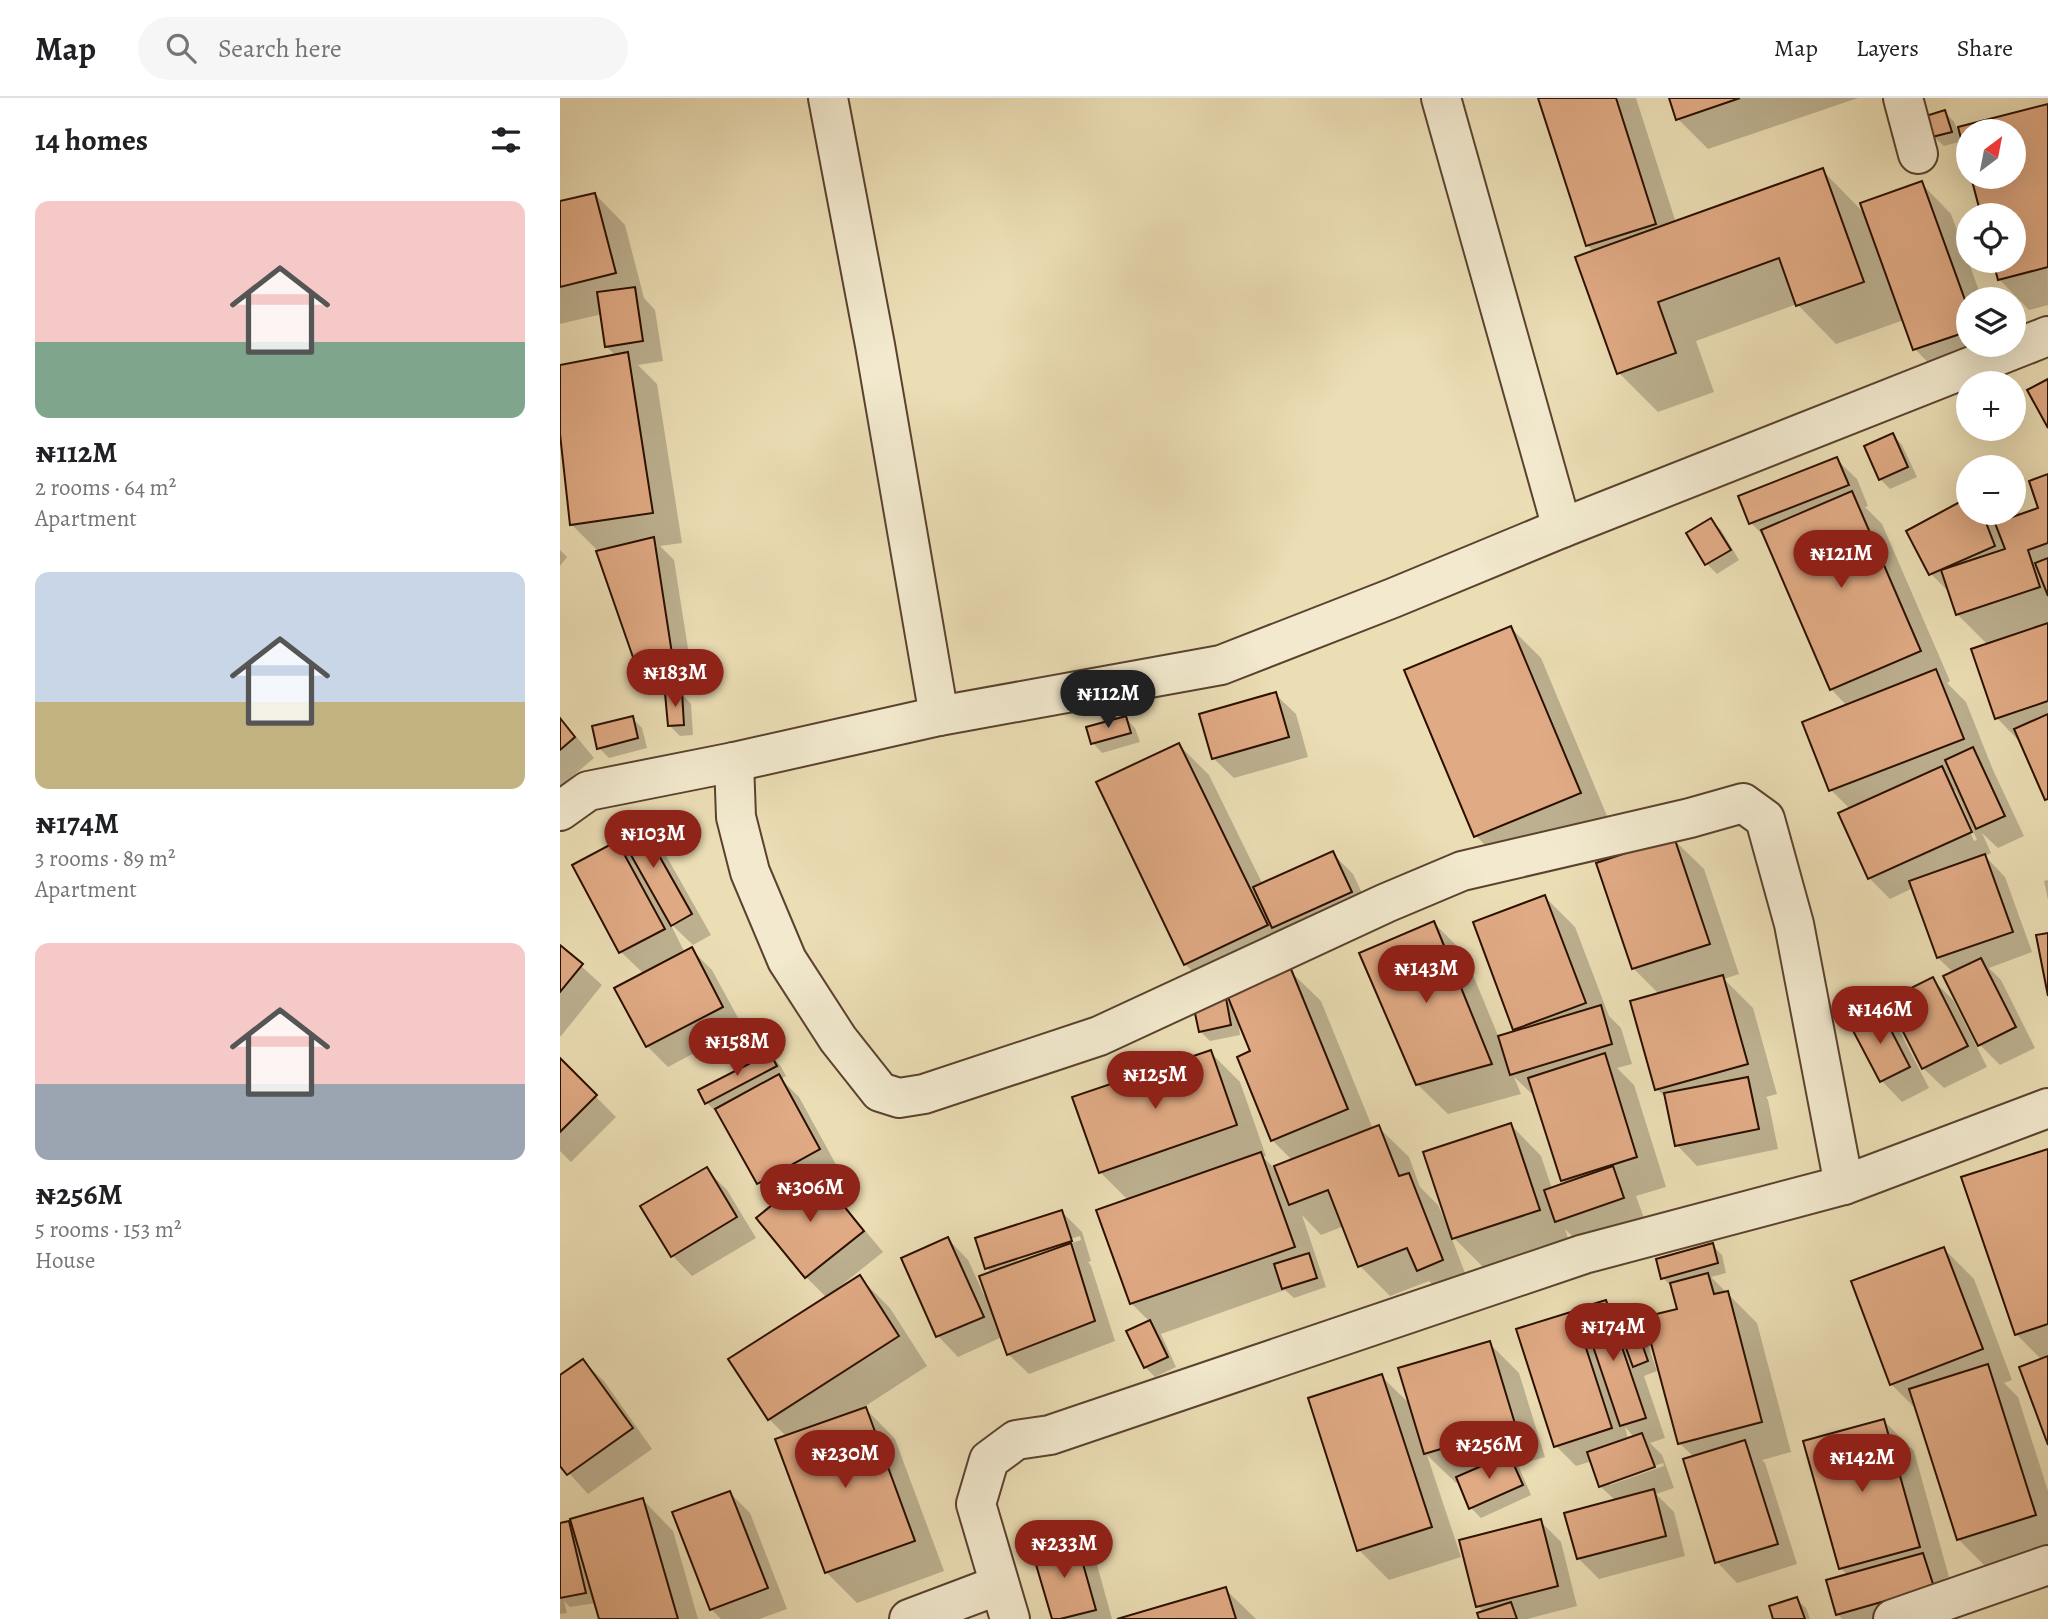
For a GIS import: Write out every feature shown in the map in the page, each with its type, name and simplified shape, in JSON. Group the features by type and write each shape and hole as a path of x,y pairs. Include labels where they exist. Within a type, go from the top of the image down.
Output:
{"street":[{"path":"828,98 875,345 939,716"},
{"path":"1441,98 1562,528"},
{"path":"1903,98 1918,154"},
{"path":"560,811 589,791 939,716 1221,665 2048,336"},
{"path":"734,762 736,817 750,872 787,960 838,1039 880,1092 899,1098 924,1094 1099,1036 1462,871 1690,818 1743,803 1765,818 1794,924 1844,1185"},
{"path":"909,1619 1005,1602 976,1504 989,1460 1016,1440 1050,1435 1584,1254 1844,1185 2048,1108"},
{"path":"1893,1619 2048,1566"}],"building":[{"path":"1538,98 1616,98 1656,224 1586,246"},
{"path":"1669,98 1740,98 1676,120"},
{"path":"2048,104 2048,267 2026,273 2026,203 1978,203 1974,189 2026,189 2026,119 1989,119"},
{"path":"1945,110 1952,132 1932,137 1926,116"},
{"path":"1823,168 1864,282 1796,306 1779,258 1658,302 1676,353 1617,374 1575,257"},
{"path":"1922,181 1960,287 1956,287 1956,335 1913,350 1860,203"},
{"path":"595,193 616,273 560,287 560,201"},
{"path":"1996,273 2025,273 1998,280"},
{"path":"635,287 643,341 605,347 597,292"},
{"path":"628,352 653,513 570,525 560,434 560,365"},
{"path":"2048,379 2048,428 2027,390"},
{"path":"1893,433 1908,467 1879,480 1864,446"},
{"path":"1837,457 1849,485 1749,524 1738,496"},
{"path":"2048,474 2048,543 2028,550 2040,587 1956,615 1941,570 2005,549 1996,525 2026,525 2026,512 2038,508 2029,481"},
{"path":"1852,491 1921,651 1830,690 1761,530"},
{"path":"1956,504 1956,525 1987,525 1995,546 1929,575 1906,531"},
{"path":"1711,518 1731,550 1705,565 1686,533"},
{"path":"654,537 673,660 635,663 596,551"},
{"path":"2048,558 2048,596 2035,563"},
{"path":"2048,623 2048,701 1995,719 1971,649"},
{"path":"1511,626 1581,793 1474,837 1404,670"},
{"path":"1936,669 1964,739 1829,791 1802,722"},
{"path":"682,692 684,725 668,726 665,693"},
{"path":"1276,692 1289,737 1212,759 1199,714"},
{"path":"2048,714 2048,799 2045,800 2014,729"},
{"path":"633,716 638,738 597,749 592,726"},
{"path":"1126,716 1131,733 1091,744 1086,727"},
{"path":"560,718 575,737 560,750"},
{"path":"1179,743 1268,925 1184,965 1096,782"},
{"path":"1973,747 2005,816 1976,829 1945,760"},
{"path":"1942,766 1972,832 1868,879 1838,813"},
{"path":"635,813 692,914 671,926 614,825"},
{"path":"1674,837 1710,944 1632,969 1596,863"},
{"path":"617,841 665,929 619,953 572,865"},
{"path":"1333,851 1352,892 1272,928 1253,887"},
{"path":"1985,854 2013,932 1937,958 1909,881"},
{"path":"1545,895 1586,1003 1513,1030 1473,922"},
{"path":"1434,921 1492,1064 1416,1085 1359,953"},
{"path":"2048,933 2048,996 2036,935"},
{"path":"560,945 583,964 560,992"},
{"path":"692,947 723,1007 646,1047 614,988"},
{"path":"1981,958 2016,1027 1978,1046 1943,976"},
{"path":"1291,969 1348,1109 1271,1141 1237,1057 1250,1051 1227,995"},
{"path":"1723,975 1748,1064 1655,1090 1630,1001"},
{"path":"1933,977 1968,1046 1922,1069 1887,1000"},
{"path":"1226,998 1231,1025 1199,1032 1193,1004"},
{"path":"1601,1005 1612,1044 1510,1075 1498,1036"},
{"path":"1880,1009 1910,1067 1880,1082 1850,1025"},
{"path":"1211,1050 1237,1125 1099,1173 1072,1097"},
{"path":"770,1053 777,1066 705,1104 698,1090"},
{"path":"1605,1053 1637,1157 1561,1181 1528,1078"},
{"path":"560,1058 597,1095 560,1132"},
{"path":"779,1074 820,1149 757,1184 715,1109"},
{"path":"1748,1077 1759,1129 1675,1146 1664,1093"},
{"path":"1511,1123 1540,1210 1452,1239 1423,1152"},
{"path":"1379,1125 1399,1176 1409,1173 1443,1260 1417,1271 1407,1248 1358,1267 1328,1190 1289,1205 1274,1166"},
{"path":"2048,1149 2048,1324 2015,1335 1961,1177"},
{"path":"1261,1152 1295,1247 1130,1304 1096,1210"},
{"path":"1613,1166 1624,1198 1555,1222 1544,1190"},
{"path":"707,1167 737,1217 671,1257 640,1206"},
{"path":"815,1170 864,1231 805,1278 756,1218"},
{"path":"1062,1210 1072,1241 985,1269 975,1238"},
{"path":"948,1237 984,1317 936,1337 901,1258"},
{"path":"1071,1243 1095,1321 1007,1355 979,1276"},
{"path":"1713,1243 1718,1263 1661,1279 1656,1259"},
{"path":"1944,1247 1983,1349 1890,1385 1851,1281"},
{"path":"1309,1253 1317,1278 1282,1289 1274,1264"},
{"path":"1708,1273 1714,1294 1728,1291 1762,1422 1678,1444 1644,1317 1677,1309 1670,1283"},
{"path":"860,1275 899,1336 768,1420 728,1359"},
{"path":"1606,1300 1646,1418 1620,1426 1580,1308"},
{"path":"1574,1311 1612,1428 1554,1447 1516,1329"},
{"path":"1150,1320 1168,1357 1144,1368 1126,1331"},
{"path":"1635,1324 1648,1361 1633,1367 1619,1329"},
{"path":"1490,1341 1516,1427 1424,1454 1398,1368"},
{"path":"2048,1356 2048,1445 2019,1367"},
{"path":"583,1359 633,1428 567,1475 560,1466 560,1375"},
{"path":"1988,1364 2036,1515 1957,1540 1909,1389"},
{"path":"1382,1374 1432,1527 1357,1551 1308,1398"},
{"path":"866,1407 915,1541 825,1573 775,1439"},
{"path":"1884,1419 1920,1547 1839,1569 1803,1441"},
{"path":"1642,1433 1655,1467 1599,1487 1587,1452"},
{"path":"1745,1440 1778,1544 1715,1563 1683,1459"},
{"path":"1509,1454 1523,1485 1469,1509 1456,1477"},
{"path":"1654,1489 1666,1536 1577,1559 1564,1513"},
{"path":"730,1491 768,1588 710,1610 672,1512"},
{"path":"643,1498 678,1619 599,1619 570,1519"},
{"path":"1541,1519 1558,1586 1476,1607 1459,1540"},
{"path":"569,1521 586,1593 560,1598 560,1523"},
{"path":"1076,1539 1096,1610 1052,1619 1032,1551"},
{"path":"1923,1553 1934,1587 1836,1615 1826,1580"},
{"path":"1226,1587 1236,1619 1117,1619"},
{"path":"1797,1597 1805,1619 1773,1619 1769,1606"},
{"path":"1511,1602 1517,1619 1479,1619 1477,1613"}]}
